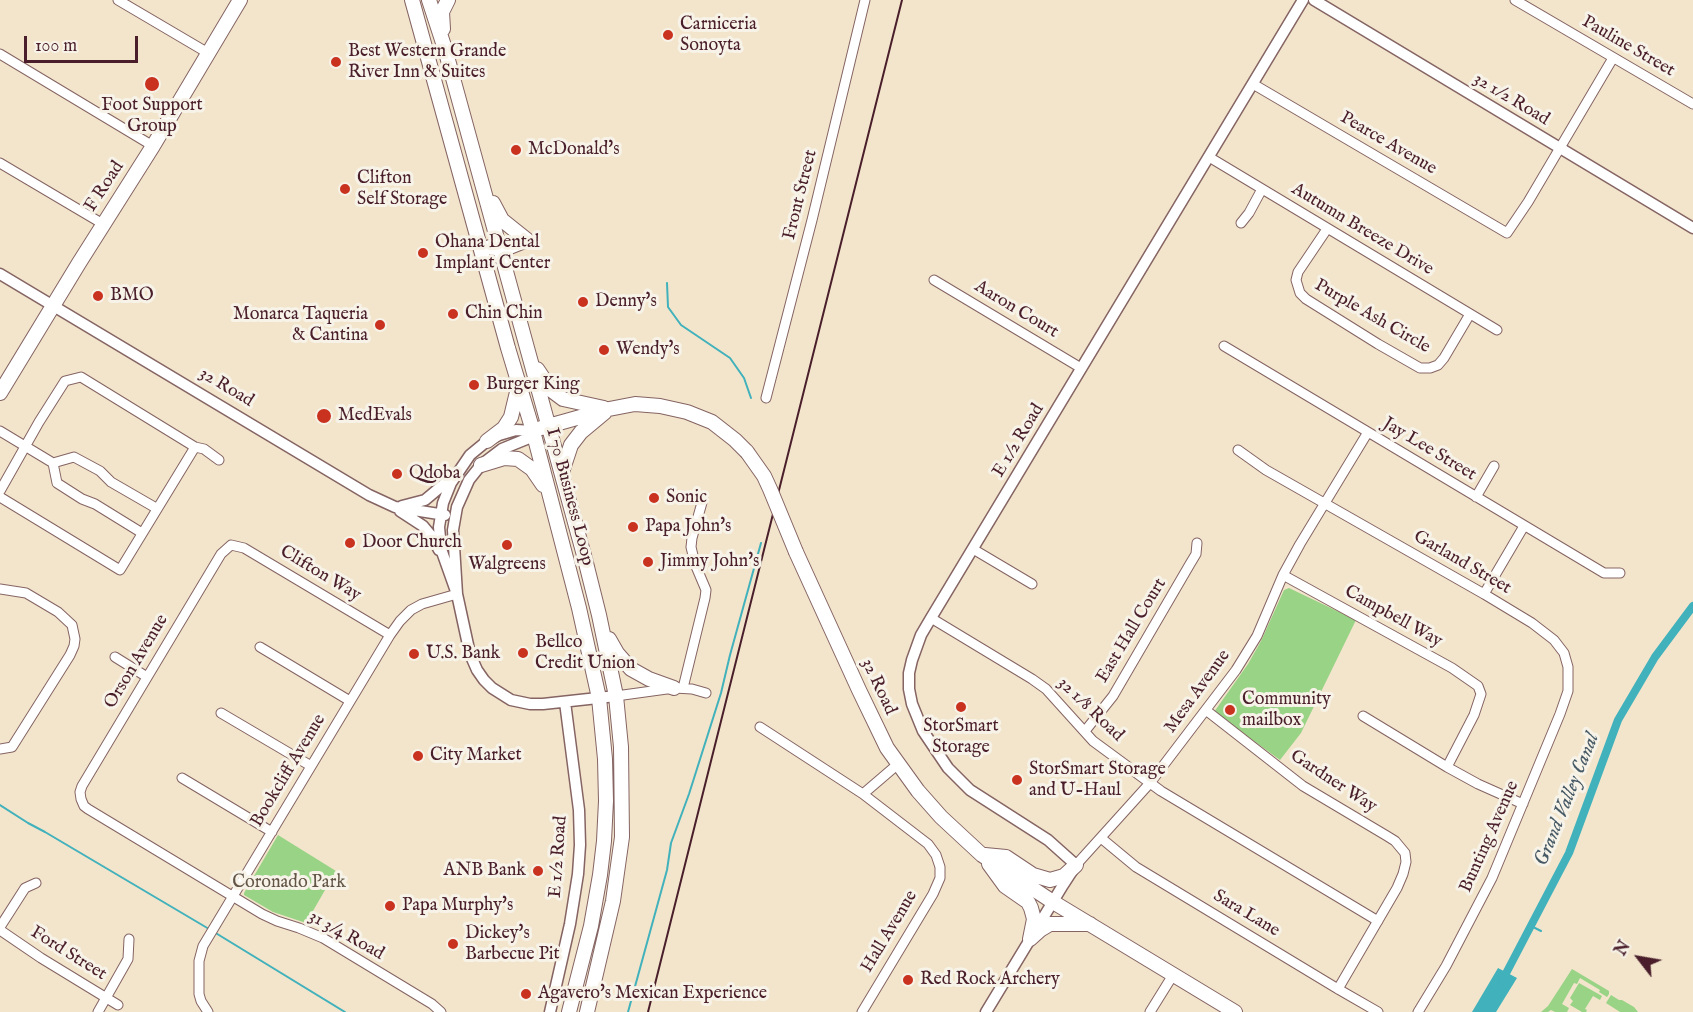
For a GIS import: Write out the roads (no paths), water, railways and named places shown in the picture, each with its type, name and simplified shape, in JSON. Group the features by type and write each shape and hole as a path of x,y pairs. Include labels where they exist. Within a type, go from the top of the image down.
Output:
{"main road":[{"name":"F Road","path":"0,393 153,146 240,0"},
{"name":"I 70 Business Loop","path":"412,0 533,431 579,608 599,698 605,759 606,801 600,874 591,926 569,1012"},
{"name":"I 70 Business Loop","path":"429,0 445,49 549,426 599,615 616,696 621,747 622,837 613,901 587,1012"},
{"path":"445,49 442,12 448,0"},
{"path":"471,149 497,214 527,240"},
{"path":"480,243 499,249 527,240"},
{"path":"508,276 513,271 513,260 527,240"},
{"path":"525,342 546,383 556,394 569,401 609,409"},
{"path":"487,441 504,428 511,417 519,386"},
{"name":"32 Road","path":"533,431 609,409 635,404 687,412 712,422 724,430 747,452 760,470 869,713 887,748 925,800 982,855 1053,902 1235,1012"},
{"path":"561,474 568,452 576,438 609,409"},
{"path":"481,465 504,458 513,458 523,462 537,475 552,506"},
{"path":"599,615 617,653 627,666 641,676 679,688"},
{"path":"982,855 1006,857 1033,875 1050,880 1064,876 1076,866"},
{"path":"982,855 1005,886 1028,902 1034,919 1030,939"},
{"path":"1030,939 1050,924 1070,926 1090,924"}],"street":[{"path":"118,0 208,53"},
{"name":"Front Street","path":"766,398 865,0"},
{"name":"E 1/2 Road","path":"1076,866 1048,840 981,797 962,783 948,768 923,731 912,704 909,673 916,648 931,618 1303,0"},
{"name":"32 1/2 Road","path":"1314,0 1693,228"},
{"name":"Pauline Street","path":"1515,0 1693,104"},
{"path":"0,54 153,146"},
{"path":"1560,149 1613,58"},
{"name":"Pearce Avenue","path":"1253,84 1507,233 1560,149"},
{"name":"Autumn Breeze Drive","path":"1209,157 1497,330"},
{"path":"0,163 103,224"},
{"path":"1241,223 1262,189"},
{"name":"Purple Ash Circle","path":"1327,229 1298,272 1296,280 1300,293 1378,344 1420,368 1430,368 1438,365 1444,358 1470,314"},
{"name":"32 Road","path":"0,274 369,495 395,507 455,516"},
{"name":"Aaron Court","path":"934,280 1081,368"},
{"name":"Jay Lee Street","path":"1224,346 1604,573 1620,573"},
{"path":"0,491 65,381 81,377 219,460"},
{"path":"0,430 53,463 74,457 100,471 111,482 156,508"},
{"name":"32 Road","path":"457,594 444,560 440,540 439,527 446,492 456,473 470,455 487,441 516,430 533,431 529,438 502,449 481,465 464,488 455,516 453,542 457,594 470,654 477,670 484,680 503,696 521,702 543,704 679,688 706,693"},
{"name":"Mesa Avenue","path":"986,1012 1076,866 1150,783 1236,670 1257,636 1283,574 1299,544 1368,432"},
{"path":"0,497 120,570 195,447"},
{"name":"Garland Street","path":"1239,450 1266,470 1532,623 1554,640 1564,653 1568,667"},
{"path":"53,463 57,483 142,533"},
{"path":"1476,497 1494,466"},
{"path":"395,507 424,500 456,473"},
{"path":"679,688 705,598 706,590 695,564 691,547 703,499"},
{"path":"395,507 423,526 433,538 444,560"},
{"path":"1484,594 1524,526"},
{"name":"East Hall Court","path":"1085,731 1119,686 1196,554 1197,543"},
{"name":"Clifton Way","path":"231,545 244,548 390,635"},
{"name":"Orson Avenue","path":"81,799 82,786 221,554 231,545"},
{"path":"973,549 1032,584"},
{"name":"Campbell Way","path":"1283,574 1452,668 1478,686 1481,694 1466,732 1447,767"},
{"path":"0,589 26,593 58,612 72,625 75,639 70,655 12,747 0,749"},
{"name":"Bookcliff Avenue","path":"208,1012 199,994 200,954 203,946 390,635 405,615 416,606 457,594"},
{"name":"32 1/8 Road","path":"931,618 1046,689 1093,741 1150,783 1378,921"},
{"path":"260,647 350,701"},
{"path":"115,657 147,677"},
{"name":"Bunting Avenue","path":"1418,1012 1446,966 1492,878 1569,691 1568,667"},
{"name":"E 1/2 Road","path":"550,1012 570,924 580,845 579,810 565,702"},
{"name":"Gardner Way","path":"1207,711 1303,786 1395,841 1405,853 1406,862 1400,881 1378,921"},
{"path":"221,713 311,766"},
{"path":"1363,716 1447,767 1523,804"},
{"path":"760,727 863,794 898,764"},
{"path":"182,778 272,832"},
{"name":"Hall Avenue","path":"862,1012 933,894 940,878 940,867 936,855 928,844 863,794"},
{"name":"31 3/4 Road","path":"81,799 88,809 233,896 277,921 323,938 432,1004 441,1012"},
{"name":"Sara Lane","path":"1101,838 1136,867 1378,1012"},
{"path":"0,929 25,888 36,883"},
{"path":"1338,989 1378,921"},
{"name":"Ford Street","path":"0,929 41,958 118,1005"},
{"path":"98,1012 128,959 129,939"},
{"path":"1150,1012 1173,975"}],"water":[{"path":"1498,968 1517,978 1496,1012 1472,1012"}],"waterway":[{"path":"667,283 668,307 681,325 730,358 744,378 751,398"},
{"path":"628,1012 667,870 671,843 721,693 761,543"},
{"name":"Grand Valley Canal","path":"1502,981 1569,853 1618,720 1655,657 1693,606"},
{"path":"0,805 209,929"},
{"path":"1531,926 1541,931"},
{"path":"214,932 345,1012"}],"railway":[{"path":"648,1012 902,0"}],"place":[{"name":"Carniceria Sonoyta","path":"668,35"},
{"name":"Best Western Grande River Inn & Suites","path":"336,62"},
{"name":"Foot Support Group","path":"152,84"},
{"name":"McDonald's","path":"516,150"},
{"name":"Clifton Self Storage","path":"345,189"},
{"name":"Ohana Dental Implant Center","path":"423,253"},
{"name":"BMO","path":"98,296"},
{"name":"Denny's","path":"583,302"},
{"name":"Chin Chin","path":"453,314"},
{"name":"Monarca Taqueria & Cantina","path":"380,325"},
{"name":"Wendy's","path":"604,350"},
{"name":"Burger King","path":"474,385"},
{"name":"MedEvals","path":"324,416"},
{"name":"Qdoba","path":"397,474"},
{"name":"Sonic","path":"654,498"},
{"name":"Papa John's","path":"633,527"},
{"name":"Door Church","path":"350,543"},
{"name":"Walgreens","path":"507,545"},
{"name":"Jimmy John's","path":"648,562"},
{"name":"Bellco Credit Union","path":"523,653"},
{"name":"U.S. Bank","path":"414,654"},
{"name":"StorSmart Storage","path":"961,707"},
{"name":"Community mailbox","path":"1230,710"},
{"name":"City Market","path":"418,756"},
{"name":"StorSmart Storage and U-Haul","path":"1017,780"},
{"name":"ANB Bank","path":"538,871"},
{"name":"Papa Murphy's","path":"390,906"},
{"name":"Dickey's Barbecue Pit","path":"453,944"},
{"name":"Red Rock Archery","path":"908,980"},
{"name":"Agavero's Mexican Experience","path":"526,994"}],"park label":[{"name":"Coronado Park","path":"289,883"}]}
